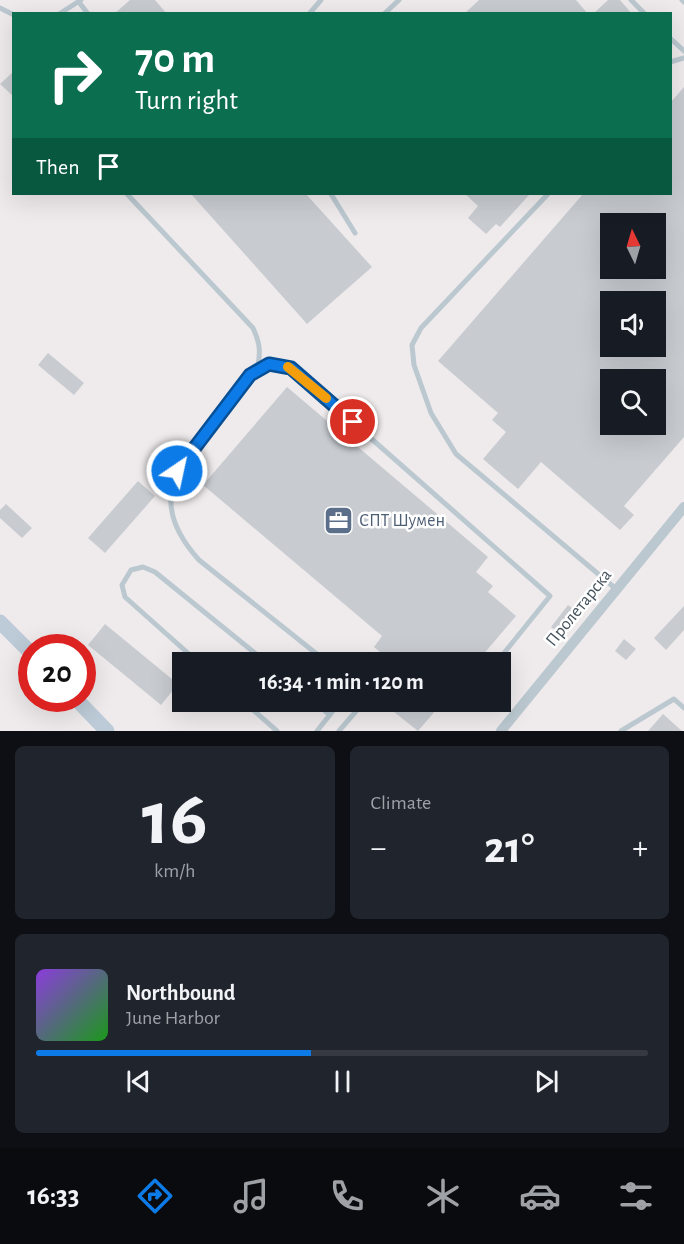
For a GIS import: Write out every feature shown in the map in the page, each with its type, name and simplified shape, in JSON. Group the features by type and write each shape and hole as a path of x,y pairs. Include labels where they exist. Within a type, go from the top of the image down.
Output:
{"main road":[{"path":"0,622 18,640"},
{"path":"89,712 107,731"}],"street":[{"name":"Пролетарска","path":"501,731 684,507"}],"lane":[{"path":"311,12 321,0"},
{"path":"386,12 399,0"},
{"path":"632,0 643,12"},
{"path":"62,12 80,1"},
{"path":"672,40 684,51"},
{"path":"128,195 253,328 260,352 258,364 177,471 171,493 172,517 182,541 199,560 314,652"},
{"path":"332,195 355,233"},
{"path":"547,195 421,328 415,336 411,355 431,413 456,454 616,589"},
{"path":"250,375 269,364 291,368 550,596 505,652"},
{"path":"186,652 124,597 123,580 131,570 143,567 155,572 253,652"},
{"path":"621,731 674,699 684,708"},
{"path":"255,712 277,731"},
{"path":"326,712 330,715"},
{"path":"317,731 332,712"},
{"path":"339,731 355,712"}],"building":[{"path":"130,0 155,0 165,12 116,12"},
{"path":"479,0 576,0 586,12 466,12"},
{"path":"608,0 620,0 630,12 595,12"},
{"path":"12,73 12,95 0,84"},
{"path":"684,87 684,437 624,506 634,515 620,530 541,462 518,489 483,459 506,432 492,420 498,413 438,361 582,195 672,195 672,101"},
{"path":"192,195 307,195 372,267 307,324"},
{"path":"466,195 529,195 500,227 496,224 486,234 468,218 478,206"},
{"path":"48,353 84,383 74,395 38,365"},
{"path":"287,387 488,557 476,572 493,586 488,592 516,616 485,652 380,652 374,647 382,636 203,485"},
{"path":"138,481 155,496 105,553 88,538"},
{"path":"6,504 32,528 22,538 0,518 0,510"},
{"path":"568,605 578,612 561,634 551,627"},
{"path":"684,606 684,630 666,650 654,638"},
{"path":"105,624 172,679 172,691 161,705 96,652 96,635"},
{"path":"624,639 636,649 626,660 615,651"},
{"path":"394,712 434,712 418,731"},
{"path":"663,714 682,731 648,731"}],"slow traffic":[{"path":"288,367 326,398"}],"place":[{"name":"СПТ Шумен","path":"338,521"}],"route":[{"path":"177,471 250,375 269,364 280,364 291,368 353,422"}]}
